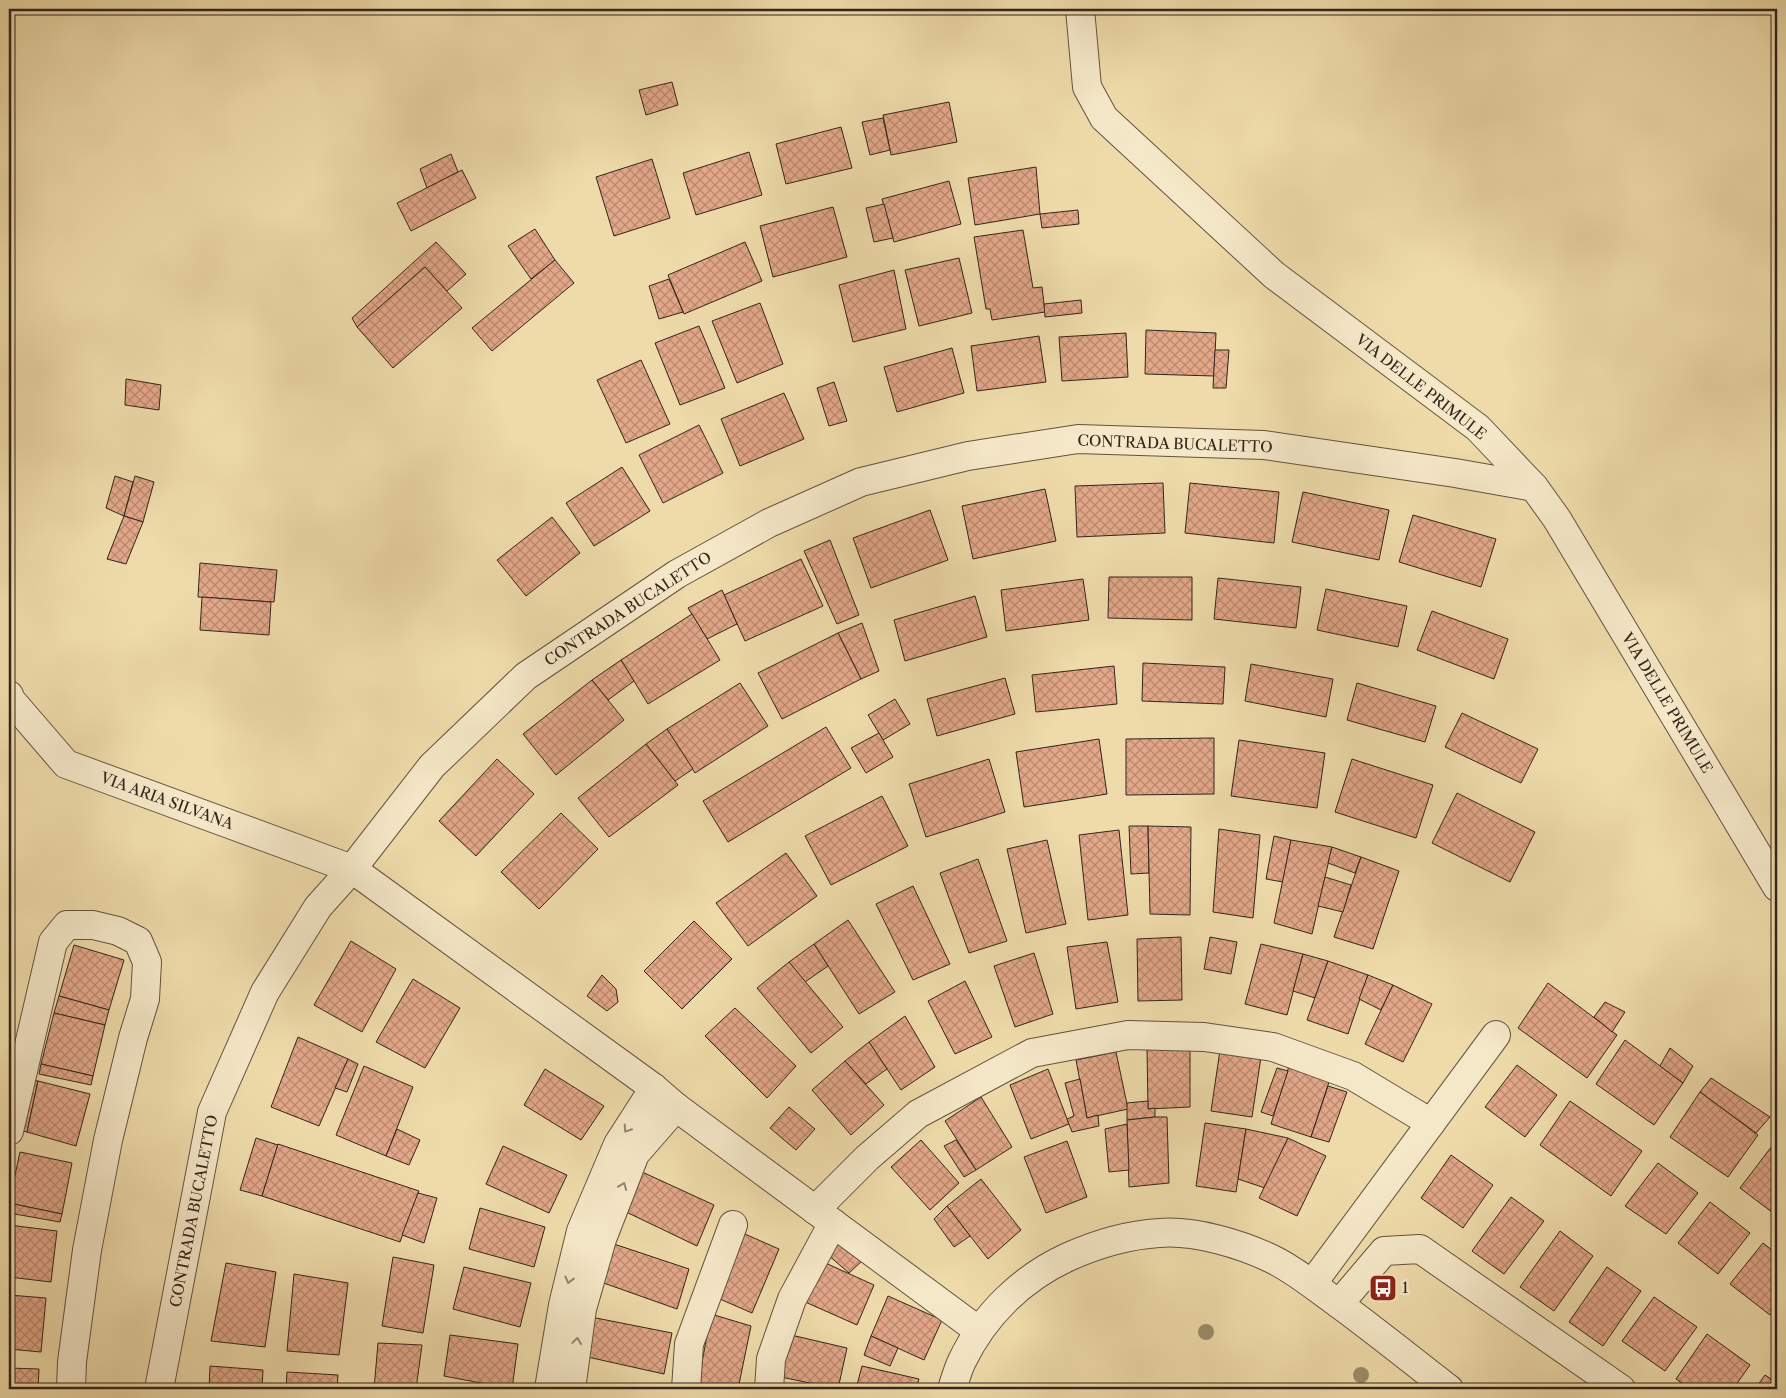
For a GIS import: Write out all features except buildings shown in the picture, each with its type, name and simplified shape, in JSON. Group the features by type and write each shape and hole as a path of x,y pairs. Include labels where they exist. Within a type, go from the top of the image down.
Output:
{"street":[{"name":"VIA DELLE PRIMULE","path":"1080,9 1088,87 1104,118 1274,275 1478,428 1534,487 1557,520 1777,887"},
{"name":"CONTRADA BUCALETTO","path":"158,1389 212,1112 265,992 318,907 352,869 432,766 526,676 677,574 769,523 861,482 968,456 1078,440 1264,445 1455,473 1534,487"},
{"name":"VIA ARIA SILVANA","path":"9,695 10,699 66,764 352,869 654,1088 676,1107 979,1331"},
{"path":"9,1131 53,942 67,925 93,925 118,931 138,941 148,962 145,999 133,1038 108,1140 87,1250 72,1362 72,1389"},
{"path":"1312,1284 1496,1034"},
{"path":"769,1389 771,1359 824,1217 867,1158 918,1114 1032,1053 1128,1035 1204,1037 1273,1046 1353,1076 1431,1123"},
{"path":"549,1389 563,1305 581,1232 618,1144 654,1088"},
{"path":"571,1389 582,1309 602,1239 636,1154 676,1107"},
{"path":"686,1389 689,1344 732,1225"},
{"path":"952,1389 961,1362 979,1331 997,1308 1025,1283 1052,1265 1087,1249 1124,1237 1161,1232 1228,1241 1274,1259 1339,1304 1449,1389"},
{"path":"1339,1304 1384,1251 1420,1249 1621,1389"}],"place":[{"name":"1","path":"1383,1288"}]}
